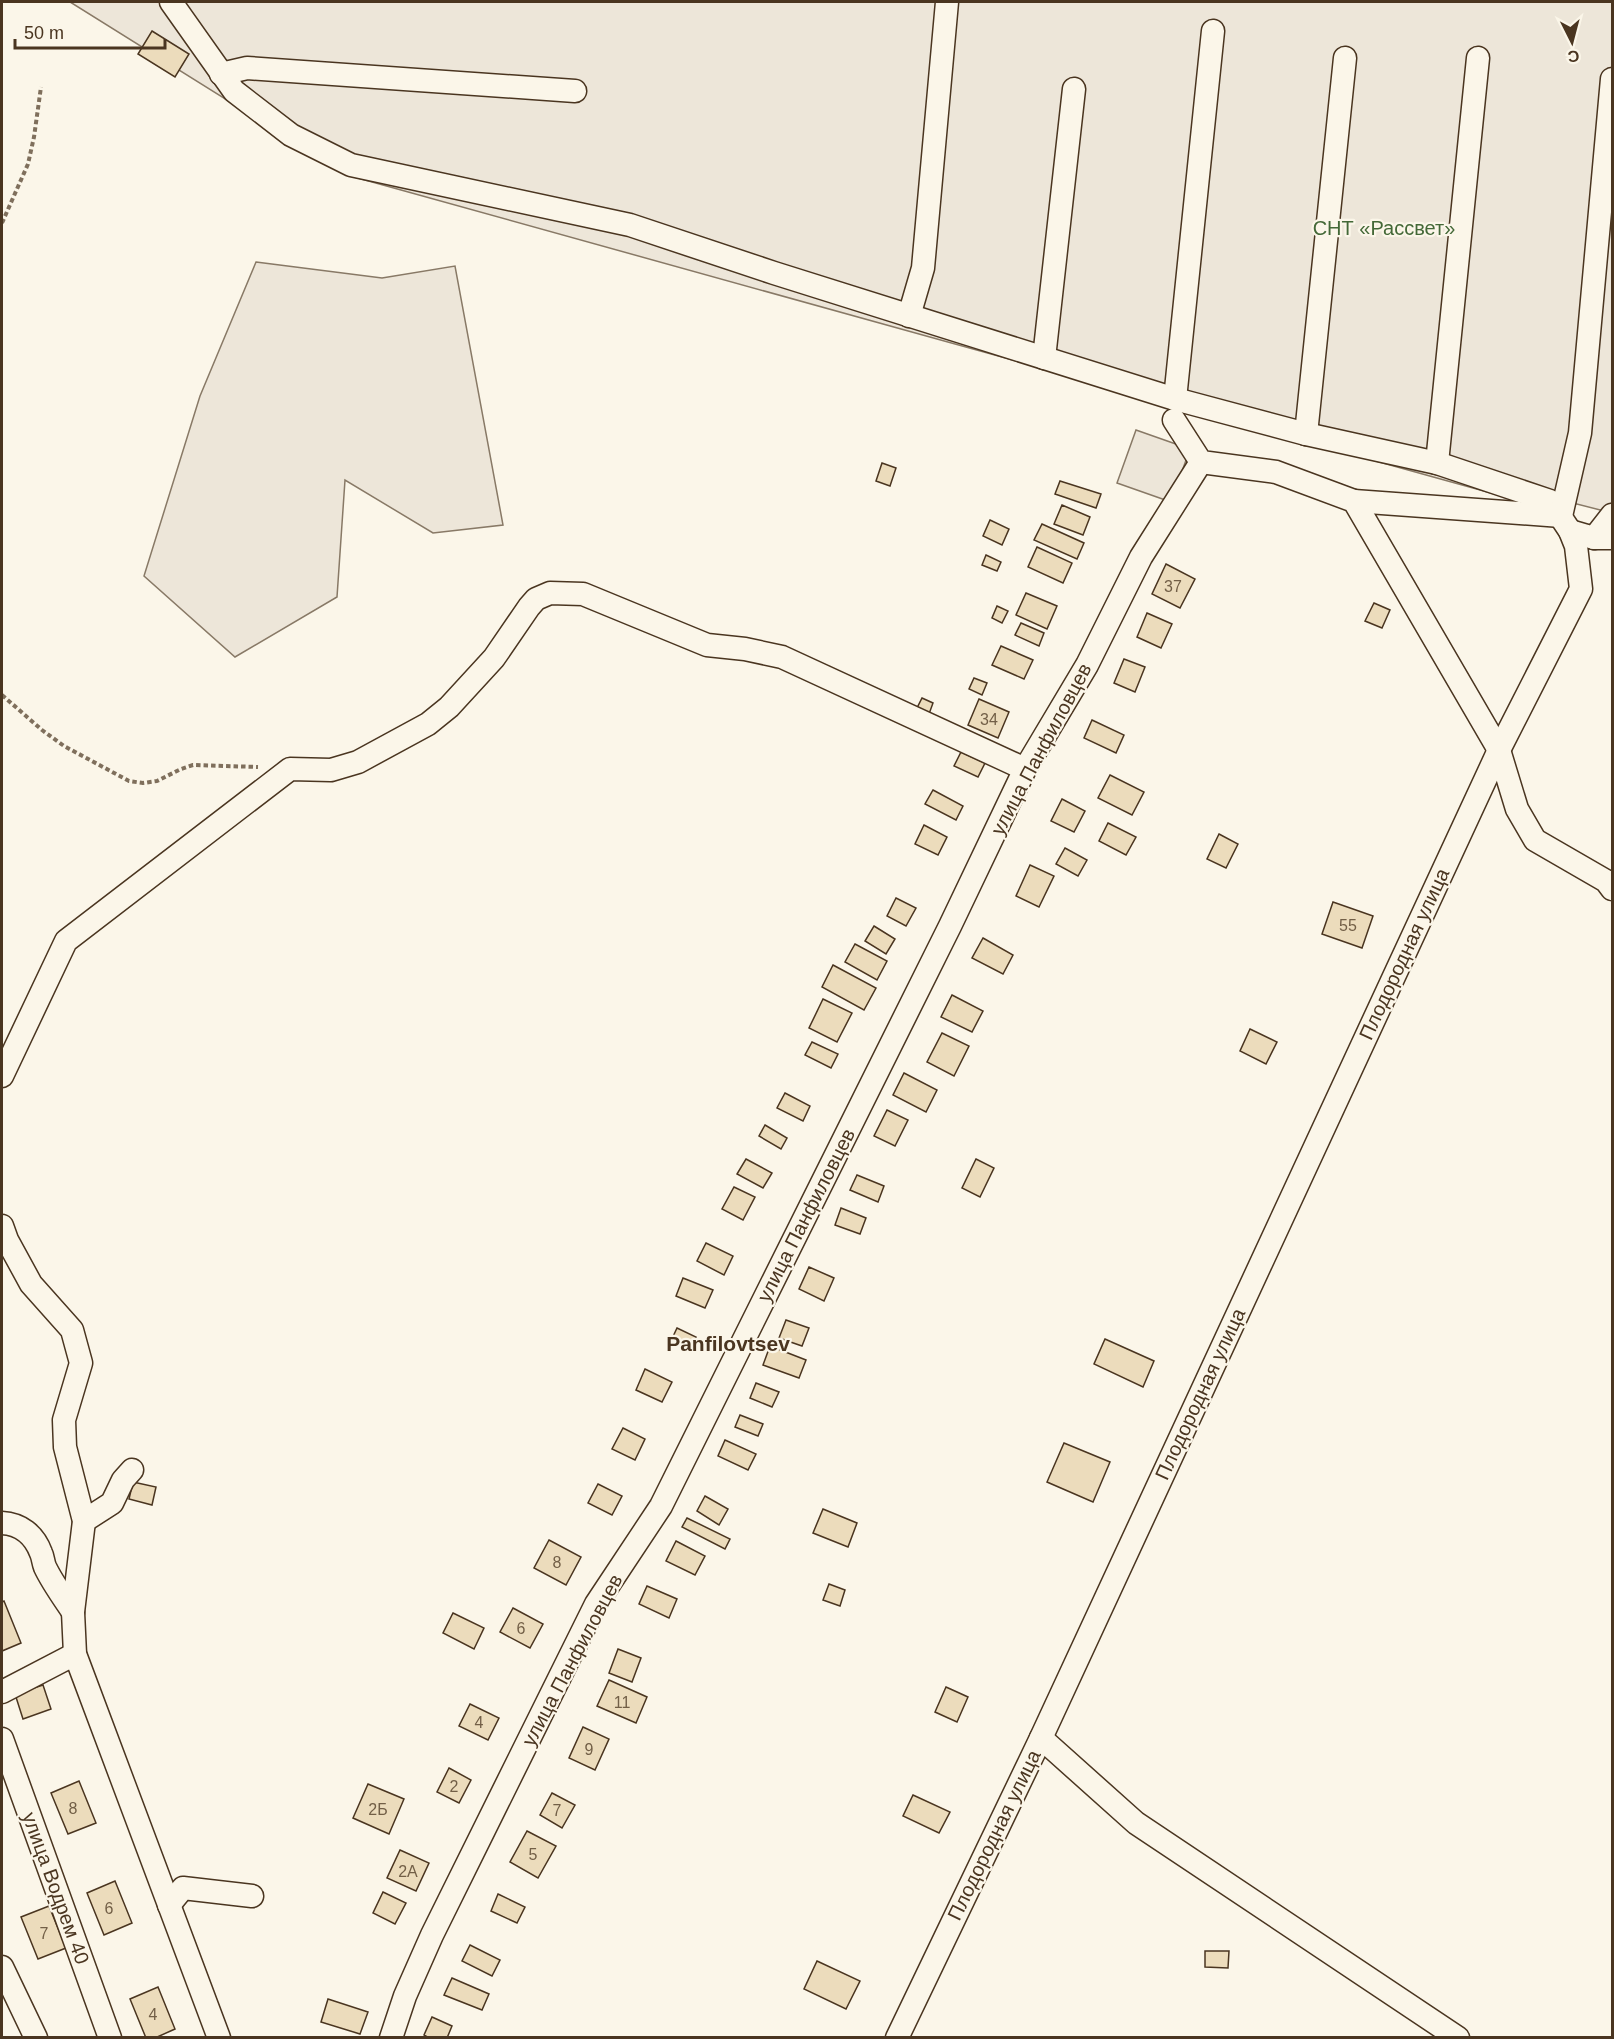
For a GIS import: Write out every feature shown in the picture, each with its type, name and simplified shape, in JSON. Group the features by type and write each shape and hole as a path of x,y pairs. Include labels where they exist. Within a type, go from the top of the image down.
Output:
{"street":[{"path":"171,2 234,92 291,135 351,165 630,225 1044,358 1174,410 1306,434 1437,463 1550,501 1565,523"},
{"path":"909,316 924,268 947,2"},
{"path":"1213,31 1174,410 1201,462 1276,472 1354,501 1565,523 1603,538 1612,515"},
{"path":"1306,434 1345,58"},
{"path":"1437,463 1478,58"},
{"path":"221,74 247,68 575,91"},
{"path":"1565,523 1580,433 1612,79"},
{"path":"1044,358 1074,89"},
{"name":"улица Панфиловцев","path":"391,2037 405,1996 432,1935 596,1604 661,1506 945,937 1025,769 1087,665 1141,557 1201,462"},
{"path":"1354,501 1499,750 1517,809 1535,840 1606,881 1612,889"},
{"name":"Плодородная улица","path":"897,2037 1041,1738 1499,750 1581,589 1576,546 1565,523"},
{"path":"2,1076 66,941 290,769 331,770 358,762 428,724 449,707 494,658 536,599 550,594 583,594 707,645 745,649 782,657 1025,769"},
{"path":"2,1226 31,1284 72,1330 81,1363 64,1420 65,1447 84,1521 73,1612 75,1654 219,2037"},
{"path":"84,1521 112,1503 123,1480 132,1470"},
{"path":"2,1523 15,1524 26,1530 34,1540 41,1552 44,1566 73,1612"},
{"path":"2,1692 75,1654"},
{"path":"1041,1738 1136,1822 1458,2037"},
{"name":"улица Водрем 40","path":"2,1739 110,2037"},
{"path":"169,1905 183,1888 252,1896"},
{"path":"2,1967 36,2037"}],"path":[{"path":"2,223 27,164 34,137 41,87"},
{"path":"2,695 64,746 129,781 143,783 157,781 181,769 200,765 290,769"}],"green space":[{"name":"СНТ «Рассвет»","path":"70,2 1612,2 1612,513 1573,503 1552,510 347,175"},
{"path":"256,262 382,278 455,266 503,525 433,533 345,480 337,597 235,657 144,576 200,396"},
{"path":"1136,430 1190,449 1171,502 1117,483"}],"building":[{"path":"152,31 189,54 175,77 138,54"},
{"path":"882,463 896,468 890,486 876,481"},
{"path":"1060,481 1101,494 1096,508 1055,494"},
{"path":"1062,505 1090,517 1083,535 1054,524"},
{"path":"990,520 1009,529 1002,545 983,536"},
{"path":"1042,524 1084,543 1077,559 1034,540"},
{"path":"1037,547 1072,563 1063,583 1028,567"},
{"path":"986,555 1001,562 997,571 982,565"},
{"path":"1166,564 1195,579 1180,608 1152,594"},
{"path":"1026,593 1057,606 1047,629 1016,615"},
{"path":"1374,603 1390,610 1382,628 1365,621"},
{"path":"997,606 1008,611 1002,623 992,618"},
{"path":"1147,613 1172,624 1161,648 1137,637"},
{"path":"1021,623 1044,633 1039,646 1015,635"},
{"path":"1001,646 1033,660 1024,679 992,665"},
{"path":"1124,659 1145,667 1135,692 1114,683"},
{"path":"974,678 987,683 982,695 969,689"},
{"path":"922,698 933,703 929,714 917,708"},
{"path":"979,699 1009,712 998,738 968,725"},
{"path":"1092,720 1124,735 1116,753 1084,738"},
{"path":"961,752 985,763 978,777 954,766"},
{"path":"1110,775 1144,792 1132,815 1098,798"},
{"path":"933,790 963,806 956,820 925,804"},
{"path":"1062,799 1085,811 1074,832 1051,821"},
{"path":"1108,823 1136,837 1126,855 1099,841"},
{"path":"924,825 947,837 938,855 915,844"},
{"path":"1219,834 1238,844 1226,868 1207,859"},
{"path":"1065,848 1087,860 1078,876 1056,864"},
{"path":"1030,865 1054,876 1039,907 1016,896"},
{"path":"896,898 916,908 906,926 887,916"},
{"path":"1333,902 1373,916 1362,948 1322,934"},
{"path":"874,926 895,939 886,954 865,941"},
{"path":"983,938 1013,955 1003,974 972,958"},
{"path":"855,944 887,961 877,980 845,962"},
{"path":"833,965 876,988 864,1010 822,987"},
{"path":"952,995 983,1011 972,1032 941,1017"},
{"path":"823,999 852,1013 837,1042 809,1028"},
{"path":"1250,1029 1277,1042 1266,1064 1240,1051"},
{"path":"942,1033 969,1046 954,1076 927,1062"},
{"path":"812,1042 838,1054 831,1068 805,1055"},
{"path":"904,1073 937,1090 926,1112 893,1095"},
{"path":"785,1093 810,1106 803,1121 777,1108"},
{"path":"887,1110 908,1120 895,1146 874,1136"},
{"path":"765,1125 787,1138 781,1149 759,1136"},
{"path":"746,1159 772,1173 763,1188 737,1174"},
{"path":"976,1159 994,1168 980,1197 962,1188"},
{"path":"857,1175 884,1186 878,1202 850,1190"},
{"path":"734,1187 755,1197 743,1220 722,1209"},
{"path":"841,1208 866,1218 860,1234 835,1225"},
{"path":"706,1243 733,1256 724,1275 697,1261"},
{"path":"809,1267 834,1278 824,1301 799,1289"},
{"path":"683,1278 713,1290 705,1308 676,1296"},
{"path":"786,1320 809,1328 802,1346 779,1338"},
{"path":"677,1328 696,1337 690,1350 671,1341"},
{"path":"1105,1339 1154,1361 1143,1387 1094,1364"},
{"path":"770,1346 806,1360 799,1378 763,1365"},
{"path":"645,1369 672,1382 662,1402 636,1390"},
{"path":"756,1383 779,1392 772,1407 750,1398"},
{"path":"740,1415 763,1424 758,1436 735,1427"},
{"path":"623,1428 645,1439 635,1460 612,1449"},
{"path":"725,1440 756,1454 748,1470 718,1456"},
{"path":"1064,1443 1110,1462 1093,1502 1047,1482"},
{"path":"133,1482 156,1487 152,1505 129,1499"},
{"path":"598,1484 622,1496 612,1515 588,1503"},
{"path":"705,1496 728,1509 719,1525 697,1511"},
{"path":"823,1509 857,1523 848,1547 813,1533"},
{"path":"687,1518 730,1539 725,1549 682,1527"},
{"path":"549,1540 581,1557 566,1585 534,1568"},
{"path":"676,1541 705,1556 695,1575 666,1561"},
{"path":"829,1584 845,1590 840,1606 823,1600"},
{"path":"647,1586 677,1599 669,1618 639,1604"},
{"path":"4,1601 21,1643 2,1651 2,1602"},
{"path":"513,1608 543,1624 530,1648 500,1632"},
{"path":"453,1613 484,1628 474,1649 443,1633"},
{"path":"618,1649 641,1658 632,1682 609,1673"},
{"path":"609,1680 647,1697 636,1723 597,1706"},
{"path":"43,1685 51,1709 23,1719 15,1694"},
{"path":"946,1687 968,1697 957,1722 935,1712"},
{"path":"470,1704 499,1718 488,1740 459,1726"},
{"path":"583,1727 609,1739 595,1770 569,1758"},
{"path":"449,1768 471,1780 459,1803 437,1792"},
{"path":"79,1781 96,1823 68,1834 51,1793"},
{"path":"368,1784 404,1799 389,1834 353,1818"},
{"path":"552,1793 575,1805 562,1828 540,1815"},
{"path":"913,1795 950,1812 939,1833 903,1816"},
{"path":"527,1831 556,1846 538,1878 510,1862"},
{"path":"400,1850 429,1863 416,1891 387,1878"},
{"path":"115,1881 132,1923 104,1935 87,1893"},
{"path":"383,1892 406,1903 395,1924 373,1913"},
{"path":"498,1894 525,1907 517,1923 491,1911"},
{"path":"49,1906 66,1948 38,1959 21,1917"},
{"path":"470,1945 500,1960 492,1976 462,1961"},
{"path":"1205,1951 1229,1951 1228,1968 1205,1967"},
{"path":"817,1961 860,1981 846,2009 804,1989"},
{"path":"452,1978 489,1994 482,2010 444,1995"},
{"path":"158,1987 175,2029 155,2038 146,2038 130,1999"},
{"path":"328,1999 368,2012 360,2034 321,2022"},
{"path":"432,2017 452,2026 447,2038 429,2038 424,2035"}],"district":[{"name":"Panfilovtsev","path":"728,1343"}]}
